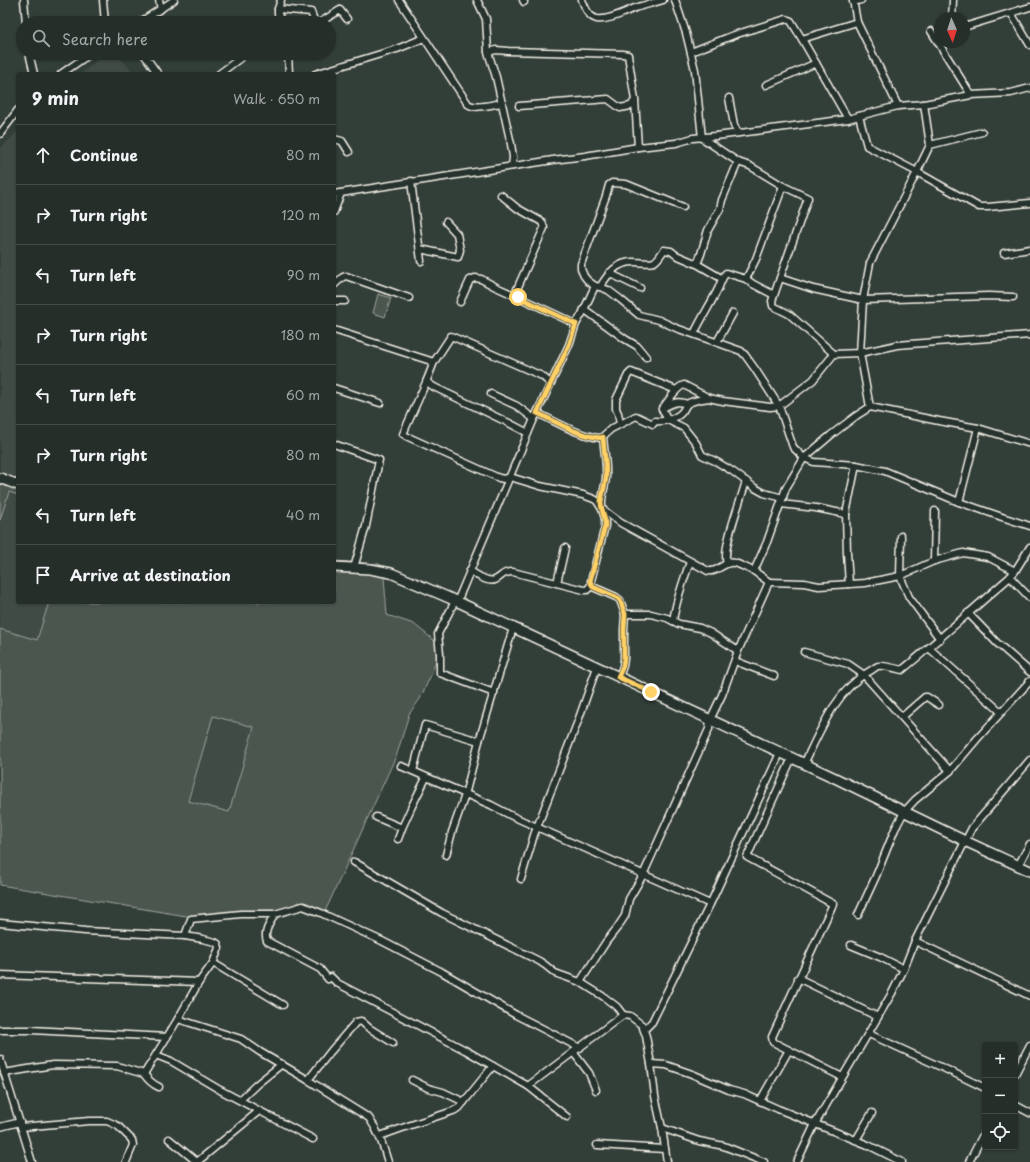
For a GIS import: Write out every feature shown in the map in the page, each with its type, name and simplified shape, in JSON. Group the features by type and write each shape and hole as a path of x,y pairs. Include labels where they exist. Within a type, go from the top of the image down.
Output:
{"street":[{"path":"24,0 25,16"},
{"path":"103,0 104,16"},
{"path":"159,0 161,9"},
{"path":"150,16 174,0"},
{"path":"399,0 470,106 476,107 502,103"},
{"path":"476,0 486,19 488,52 502,103 513,157 512,166"},
{"path":"582,0 586,10 592,17 602,19 662,0"},
{"path":"675,0 695,70 702,138"},
{"path":"861,0 853,1 856,22 898,106"},
{"path":"952,12 953,0"},
{"path":"279,16 278,9 280,1"},
{"path":"970,25 1030,7"},
{"path":"278,9 311,12 312,16"},
{"path":"330,16 340,10 347,19"},
{"path":"1011,13 1030,45"},
{"path":"691,52 734,35 786,19 791,20 848,119"},
{"path":"802,39 856,22"},
{"path":"931,31 971,95"},
{"path":"322,72 397,49 424,38"},
{"path":"488,52 496,50 628,55 635,100 638,147"},
{"path":"31,60 34,72"},
{"path":"63,72 81,60"},
{"path":"148,60 157,72"},
{"path":"222,72 238,60"},
{"path":"288,60 288,72"},
{"path":"766,85 816,63"},
{"path":"1011,93 1014,90 1030,84"},
{"path":"337,194 411,181 585,156 693,138 848,119 898,106 924,104 971,95 1011,93 1030,88"},
{"path":"729,98 734,125 738,133"},
{"path":"519,106 608,99 620,108 631,106 635,100"},
{"path":"870,407 860,353 863,300 870,263 930,145 924,104"},
{"path":"0,134 16,113"},
{"path":"859,116 867,146 979,207 1030,203"},
{"path":"930,145 982,132"},
{"path":"702,138 738,162 750,166 783,186 808,198 772,302 773,306 789,314 834,354 860,353 897,345 1030,334"},
{"path":"336,140 342,141 349,152"},
{"path":"696,264 701,254 708,230 720,209 722,200 738,162"},
{"path":"411,181 421,261"},
{"path":"683,208 626,184 612,183 609,185 581,264 581,269 584,276 588,281 620,299 639,315 659,320 676,328 736,349 745,355 779,406 793,446 804,458 814,462 856,465 885,471 959,502 1030,526"},
{"path":"746,279 756,260 783,186"},
{"path":"501,195 517,208 542,222 544,228 517,289 516,296"},
{"path":"420,249 458,257 460,250 457,234 446,222"},
{"path":"1004,253 1030,249"},
{"path":"494,693 440,672 438,634 470,571 528,433 569,345 576,324 584,308 597,286 620,264 627,262 653,263 658,259 664,250 671,251 721,278"},
{"path":"609,273 640,288"},
{"path":"694,334 702,316 719,286 721,278 726,273 746,279 774,295"},
{"path":"336,283 346,276 409,298"},
{"path":"460,302 472,278 479,278 576,324"},
{"path":"780,278 813,289 863,300 989,296 1013,297"},
{"path":"336,301 345,301"},
{"path":"584,308 636,346 646,357"},
{"path":"717,342 733,313"},
{"path":"336,331 434,362"},
{"path":"550,383 542,376 450,336 434,362 404,435 499,478 510,478 589,497 597,501 602,509 621,523 690,562 711,572 716,571 727,563 735,563 754,571 769,582 819,586 865,583 900,576 934,561 963,553 988,557 1015,571"},
{"path":"662,409 680,386 684,386 709,398 770,407 779,406 813,380 834,354"},
{"path":"620,424 616,409 616,400 628,375 631,372 676,390"},
{"path":"427,380 428,383 434,387 528,433"},
{"path":"336,389 380,403"},
{"path":"491,394 536,416 594,438 603,437 611,429 636,416 653,424 655,421 661,422 668,420 682,412 687,404 709,398"},
{"path":"662,409 675,402 687,404"},
{"path":"754,571 767,542 786,488 804,458 831,435 870,407 978,428 1030,444"},
{"path":"662,409 668,420 684,428 696,443 702,455 718,462 764,493 782,501 846,514"},
{"path":"959,502 978,428"},
{"path":"603,437 606,479 601,500 605,526 590,581 593,587 620,600 625,614 624,659 623,666 618,677"},
{"path":"336,445 379,460 366,526 354,568"},
{"path":"849,584 846,514 856,465"},
{"path":"0,478 16,484"},
{"path":"727,563 725,560 725,555 737,508 746,481"},
{"path":"934,561 935,511"},
{"path":"901,536 900,576 909,597 940,639"},
{"path":"557,583 565,548"},
{"path":"804,764 821,726 853,683 864,674 878,666 902,670 940,639 1010,577 1030,548"},
{"path":"673,621 681,586 690,562"},
{"path":"336,567 391,573 456,601 792,758 965,842 1030,871"},
{"path":"470,571 482,578 492,580 496,579 505,572 513,572 584,590 592,584"},
{"path":"1010,577 1030,598"},
{"path":"580,982 625,916 629,899 655,851 709,730 710,720 722,695 738,651 769,582"},
{"path":"968,613 997,643 1030,672"},
{"path":"625,614 651,614 667,618 679,624 700,628 711,633 738,651"},
{"path":"446,854 465,795 479,741 513,628"},
{"path":"929,648 1001,712"},
{"path":"804,652 848,664 864,674 950,770"},
{"path":"735,661 774,676"},
{"path":"521,879 534,835 597,667"},
{"path":"858,915 895,829 904,812 915,800 950,770 1030,681"},
{"path":"902,717 925,697 939,705"},
{"path":"413,771 425,725 479,741"},
{"path":"644,1030 652,1022 710,904 780,753"},
{"path":"792,758 747,857 833,904 772,1037 773,1042 842,1077"},
{"path":"797,1162 815,1124 869,1034 904,969 915,941 950,868 972,828 1030,760"},
{"path":"401,766 710,904"},
{"path":"398,839 426,778"},
{"path":"376,817 402,828"},
{"path":"1018,866 1030,844"},
{"path":"354,862 442,912 539,961 554,973 580,982 604,997 617,1007 623,1015 630,1016 642,1025 651,1064 655,1096 667,1162"},
{"path":"185,936 191,919 241,914 276,914 303,906 382,941 442,972 516,1015 580,1048"},
{"path":"276,914 267,930 267,940 320,969 328,979 331,977 337,983 406,1018 528,1086 567,1117"},
{"path":"0,924 85,931 185,936 203,939 218,944 219,948 212,963 144,1074"},
{"path":"915,941 1030,996"},
{"path":"851,945 904,969"},
{"path":"212,963 283,1005"},
{"path":"0,975 77,979 199,982"},
{"path":"798,978 878,1017"},
{"path":"528,1086 623,1015"},
{"path":"178,1018 241,1039 369,1118 376,1127 380,1136 388,1162"},
{"path":"308,1080 356,1022 361,1021 368,1028 393,1043"},
{"path":"0,1030 132,1034 167,1037"},
{"path":"869,1034 954,1072 982,1086"},
{"path":"1018,1068 1030,1045"},
{"path":"760,1101 789,1050"},
{"path":"573,1052 589,1073 596,1090"},
{"path":"156,1055 313,1139"},
{"path":"0,1060 32,1162"},
{"path":"240,1100 282,1064"},
{"path":"651,1064 666,1065 692,1074 729,1090 744,1094 778,1110 856,1140 902,1162"},
{"path":"4,1074 28,1068 53,1065 117,1066 144,1074 147,1079 159,1087"},
{"path":"380,1136 459,1108 493,1066"},
{"path":"412,1080 464,1102"},
{"path":"1018,1106 1030,1113"},
{"path":"169,1139 197,1162 259,1111"},
{"path":"856,1140 872,1113"},
{"path":"0,1127 107,1120 118,1126 132,1140 132,1146 126,1162"},
{"path":"662,1128 699,1141 724,1146 764,1162"},
{"path":"969,1162 982,1137"},
{"path":"597,1145 665,1149"}],"shaded area":[{"path":"97,60 122,60 133,72 83,72"},
{"path":"16,133 16,480 0,475 0,149"},
{"path":"378,294 391,298 385,317 373,313"},
{"path":"0,475 16,480 16,494 9,492 0,520"},
{"path":"9,492 16,494 16,604 48,604 37,640 0,629 0,520"},
{"path":"336,561 379,564 384,578 387,615 414,624 436,642 437,658 420,699 409,714 397,754 325,911 299,902 282,910 186,916 0,885 0,629 37,640 48,604 336,604","holes":["213,716 254,727 229,812 188,801"]},
{"path":"213,715 254,727 229,813 188,801"}],"route":[{"path":"518,297 576,324 569,345 537,413 594,438 603,437 606,479 601,500 606,523 590,581 593,587 620,600 625,614 624,659 623,666 618,677 651,692"}]}
